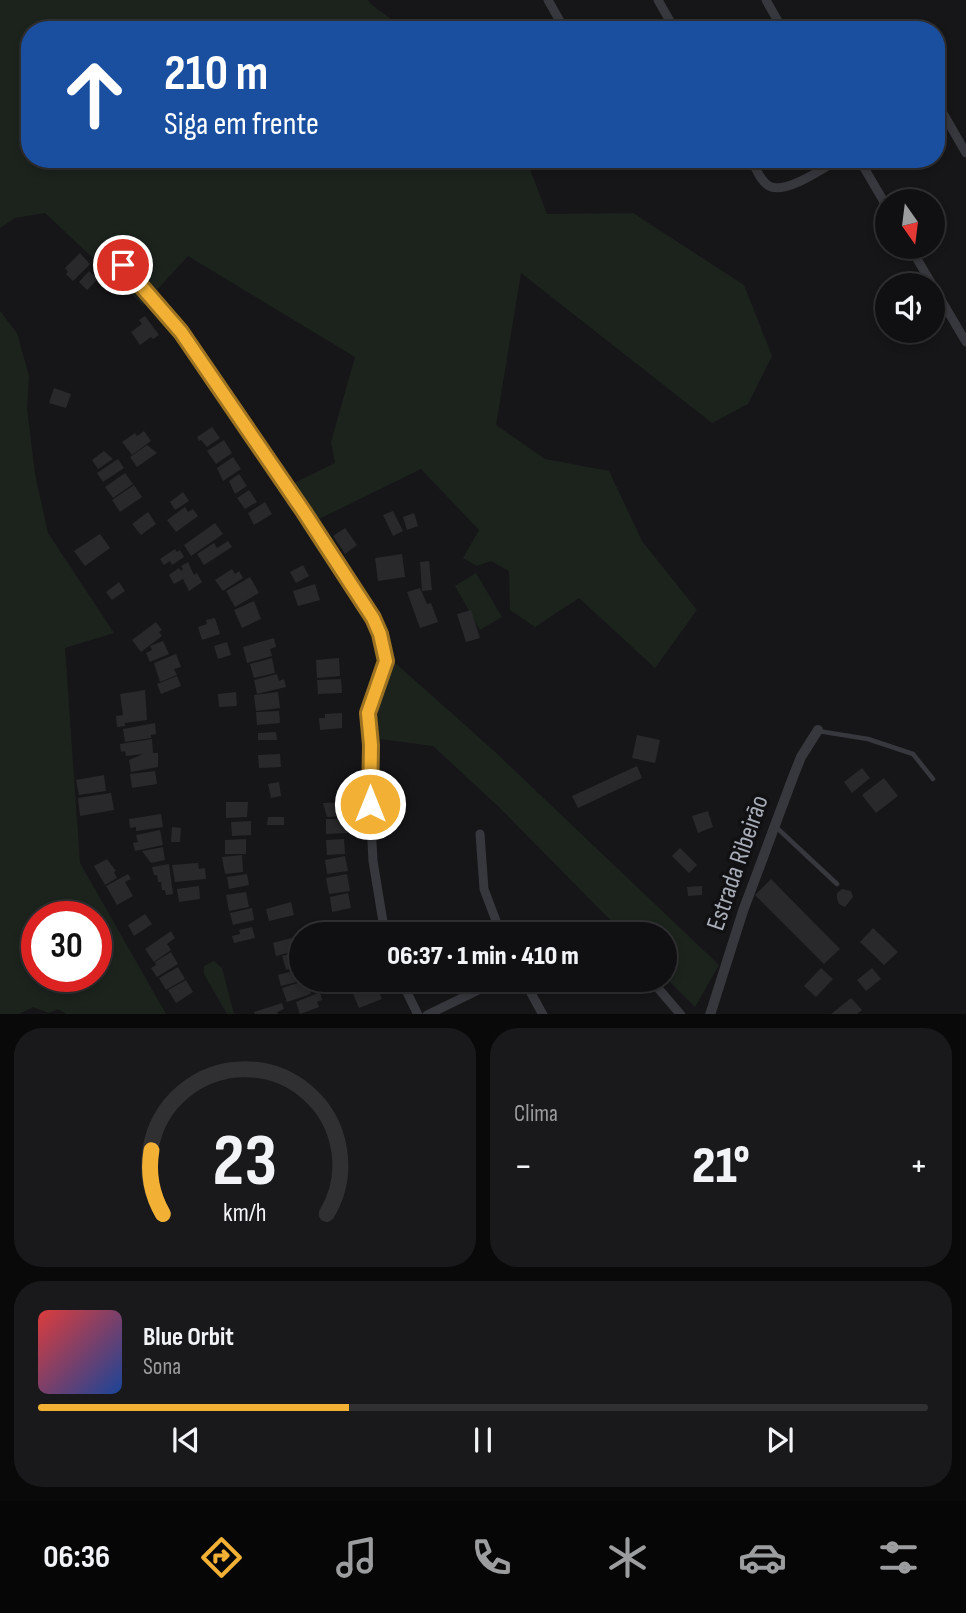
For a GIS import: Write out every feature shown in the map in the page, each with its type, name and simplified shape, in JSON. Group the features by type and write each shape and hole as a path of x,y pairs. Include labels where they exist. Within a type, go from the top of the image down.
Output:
{"street":[{"path":"548,0 560,21"},
{"path":"658,0 670,21"},
{"path":"766,0 778,21"},
{"path":"945,117 966,153"},
{"path":"756,168 766,184 780,189 822,168"},
{"path":"864,168 876,189"},
{"path":"918,259 966,342"},
{"path":"123,265 181,332 373,618 386,661 368,713 373,861 383,922"},
{"name":"Estrada Ribeirão","path":"710,1014 743,911 775,825 801,757 818,730"},
{"path":"480,834 484,888 497,922"},
{"path":"407,992 418,1014"},
{"path":"427,1014 474,992"},
{"path":"531,992 543,1014"},
{"path":"662,992 681,1014"}],"lane":[{"path":"818,730 868,739 913,754 933,779"},
{"path":"775,825 837,884"}],"shaded area":[{"path":"0,0 368,0 394,21 21,21 21,168 529,168 547,214 633,213 744,285 772,356 748,404 712,423 521,273 496,425 545,459 609,471 642,541 697,610 655,668 579,598 535,627 510,610 509,571 491,561 477,566 463,558 479,530 421,469 319,519 292,484 335,463 331,442 355,357 188,256 143,305 45,213 15,218 0,228"},
{"path":"0,311 17,333 29,376 27,408 35,474 48,533 114,633 65,648 80,863 102,901 21,901 21,992 112,992 112,919 166,1014 66,1014 58,1009 49,1013 33,1007 19,1014 0,1014"},
{"path":"476,573 502,617 480,630 455,586"},
{"path":"393,661 493,750 674,922 612,922 500,808 433,746 379,739 378,710"},
{"path":"677,925 719,965 695,1007 677,989"},
{"path":"214,961 222,968 234,1014 227,1014 204,974 204,966"}],"building":[{"path":"80,253 90,264 73,281 66,274 68,272 65,268"},
{"path":"89,271 98,279 87,290 79,282"},
{"path":"145,316 159,335 140,345 131,332 142,324 139,320"},
{"path":"54,388 71,394 66,408 49,403"},
{"path":"212,427 220,438 207,447 197,437"},
{"path":"144,431 151,441 132,455 122,442 135,433 137,436"},
{"path":"224,440 232,453 216,464 207,451"},
{"path":"147,445 157,453 137,467 130,457"},
{"path":"104,451 113,459 98,469 92,460"},
{"path":"233,457 241,469 223,481 217,468"},
{"path":"118,459 124,468 103,482 97,473"},
{"path":"125,473 133,484 113,498 105,487"},
{"path":"239,474 247,486 235,494 229,481"},
{"path":"134,485 142,497 120,512 112,500"},
{"path":"249,490 257,502 245,509 237,498"},
{"path":"183,492 189,501 175,510 170,502"},
{"path":"265,502 272,514 254,525 248,513"},
{"path":"185,507 188,512 193,509 198,516 176,532 167,520"},
{"path":"393,511 403,531 393,536 383,515"},
{"path":"148,512 156,524 141,535 132,524"},
{"path":"414,513 418,526 407,530 403,517"},
{"path":"215,523 223,534 191,556 184,545"},
{"path":"345,528 357,545 345,554 333,536"},
{"path":"100,534 110,548 85,566 74,551"},
{"path":"228,541 232,547 204,565 197,554 214,543 217,548"},
{"path":"175,549 177,552 180,550 184,557 172,565 170,561 164,565 160,559"},
{"path":"402,554 405,577 378,581 375,558"},
{"path":"429,561 432,590 422,591 420,562"},
{"path":"188,562 194,575 197,573 202,582 189,591 183,579 174,584 169,575 179,568 181,571 181,566"},
{"path":"303,565 309,576 296,583 290,572"},
{"path":"232,569 235,574 239,571 243,578 223,591 215,580"},
{"path":"250,577 259,593 235,607 226,591"},
{"path":"119,582 125,591 112,600 106,592"},
{"path":"315,584 320,600 298,606 293,591"},
{"path":"420,588 427,604 431,603 438,622 420,628 407,592"},
{"path":"254,601 261,619 242,628 234,610"},
{"path":"471,610 480,638 466,642 457,614"},
{"path":"215,618 220,634 202,640 198,627 207,624 206,620"},
{"path":"156,622 162,630 159,632 162,636 141,652 132,640"},
{"path":"274,638 276,647 270,649 272,656 247,663 243,647"},
{"path":"163,641 169,654 150,662 146,653 152,650 150,646"},
{"path":"227,642 231,655 218,659 214,646"},
{"path":"176,654 181,667 174,669 177,675 160,682 154,663"},
{"path":"272,658 275,673 254,678 250,664"},
{"path":"339,658 340,676 317,678 316,660"},
{"path":"277,674 279,681 284,679 286,687 257,694 254,680"},
{"path":"177,676 181,686 161,694 157,684"},
{"path":"341,679 342,693 318,694 317,680"},
{"path":"145,690 147,720 117,727 116,716 123,715 120,694"},
{"path":"236,692 237,706 219,707 218,694"},
{"path":"278,692 280,708 256,711 254,695"},
{"path":"279,711 280,723 257,725 256,712"},
{"path":"342,713 342,728 320,730 319,718 325,718 325,714"},
{"path":"155,723 156,734 151,735 151,738 125,742 123,729"},
{"path":"276,732 277,740 258,740 258,733"},
{"path":"637,735 660,740 655,763 632,758"},
{"path":"152,739 153,753 158,753 158,767 131,772 129,760 143,754 126,756 125,751 121,752 120,744"},
{"path":"280,754 281,767 259,768 258,755"},
{"path":"637,766 642,778 578,808 572,796"},
{"path":"862,768 870,778 852,793 844,782"},
{"path":"155,771 157,784 132,788 130,774"},
{"path":"104,775 106,791 79,795 76,780"},
{"path":"884,778 898,796 876,813 862,795"},
{"path":"279,782 281,796 271,798 268,784"},
{"path":"111,793 114,810 80,816 78,798"},
{"path":"226,802 248,802 247,817 226,818"},
{"path":"346,802 346,816 327,817 323,803"},
{"path":"708,811 713,827 698,833 692,816"},
{"path":"161,814 163,827 136,831 136,827 130,828 129,819"},
{"path":"268,817 284,817 284,825 267,825"},
{"path":"326,819 347,819 348,833 326,834"},
{"path":"251,821 251,835 232,836 231,822"},
{"path":"172,827 181,828 180,842 171,842"},
{"path":"160,830 163,845 135,851 133,843 138,842 136,835"},
{"path":"246,839 246,854 225,854 225,840"},
{"path":"344,839 345,854 327,855 326,840"},
{"path":"163,847 165,860 151,863 142,851"},
{"path":"680,848 697,865 689,873 672,856"},
{"path":"242,855 243,872 225,874 222,857"},
{"path":"345,856 348,871 327,874 325,860"},
{"path":"107,859 116,871 114,872 117,878 105,885 94,866"},
{"path":"198,863 199,869 205,868 206,879 175,882 172,865"},
{"path":"169,864 173,894 166,895 152,867"},
{"path":"128,874 131,879 125,882 133,896 117,905 106,886"},
{"path":"247,874 249,885 229,889 227,877"},
{"path":"347,874 350,891 329,894 326,878"},
{"path":"771,879 840,949 824,964 755,895"},
{"path":"199,886 200,899 179,902 177,889"},
{"path":"702,886 702,895 688,896 687,887"},
{"path":"842,889 851,891 853,897 845,907 839,904 837,898 837,893"},
{"path":"246,892 249,907 229,911 226,895"},
{"path":"348,893 351,908 332,912 330,897"},
{"path":"291,902 294,915 269,921 266,909"},
{"path":"252,908 254,920 233,925 230,913"},
{"path":"145,914 152,924 134,936 128,925"},
{"path":"252,927 255,938 234,943 232,936 240,934 239,930"},
{"path":"873,928 898,952 884,965 860,942"},
{"path":"171,931 175,938 167,944 171,950 154,962 145,949"},
{"path":"289,939 289,952 276,956 273,943"},
{"path":"171,952 178,964 157,977 151,968 156,965 155,962"},
{"path":"289,954 289,969 286,970 282,956"},
{"path":"178,967 185,979 166,990 159,978"},
{"path":"821,968 833,979 816,997 804,986"},
{"path":"872,968 881,979 866,991 857,980"},
{"path":"289,972 289,984 281,986 278,975"},
{"path":"186,980 193,992 176,1003 168,990"},
{"path":"289,986 289,992 311,994 287,1002 282,988"},
{"path":"320,992 322,1000 317,1002 319,1007 300,1014 296,1002"},
{"path":"379,992 382,999 359,1008 353,994"},
{"path":"851,998 862,1010 857,1014 831,1014"},
{"path":"282,1003 284,1009 277,1012 278,1014 254,1012"}],"route":[{"path":"123,265 181,332 373,618 386,661 368,713 371,745 370,804"}]}
